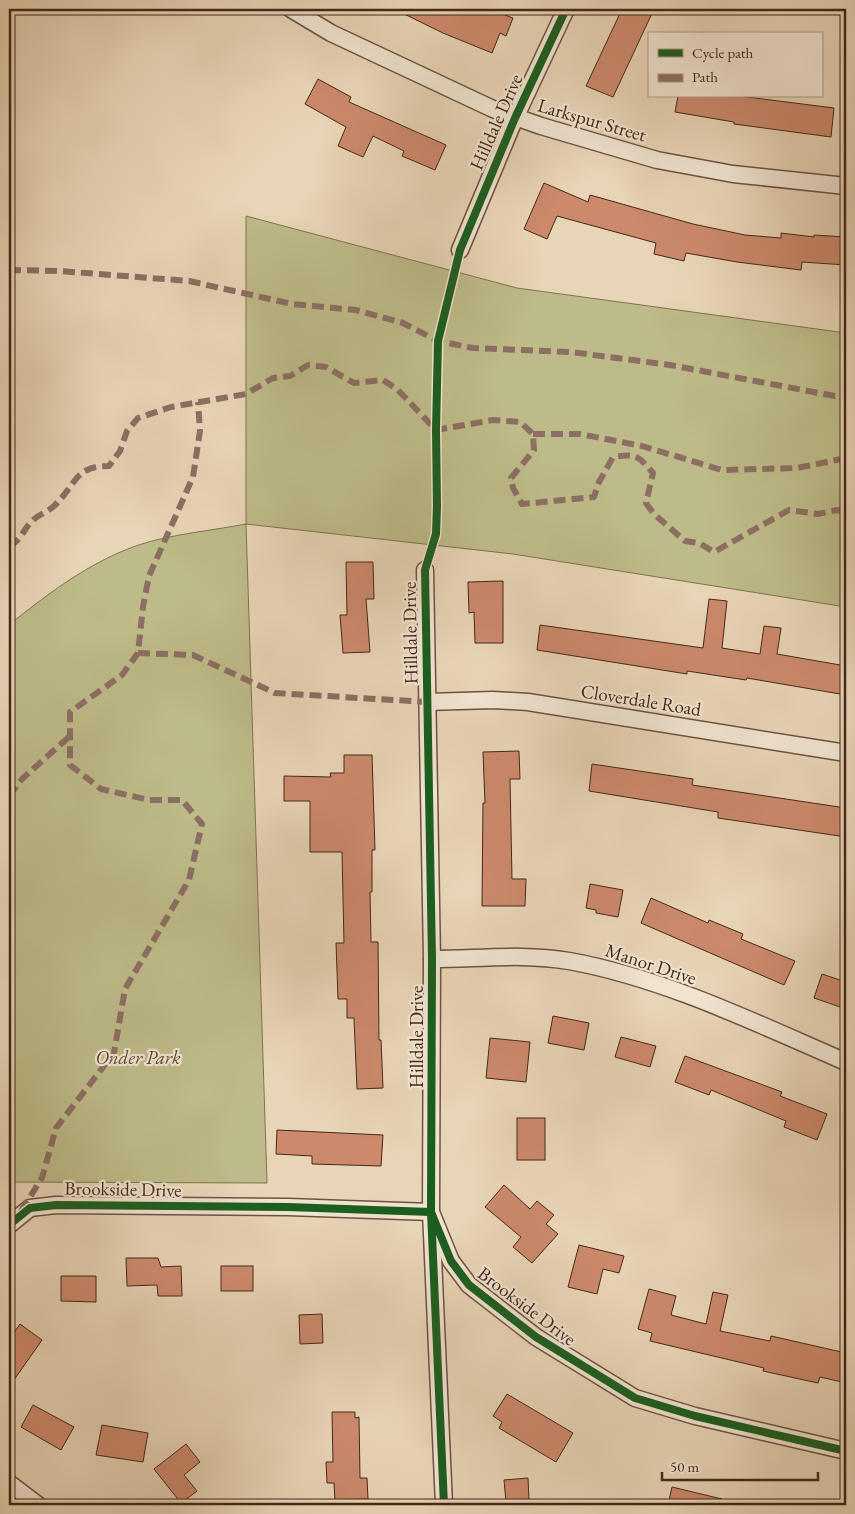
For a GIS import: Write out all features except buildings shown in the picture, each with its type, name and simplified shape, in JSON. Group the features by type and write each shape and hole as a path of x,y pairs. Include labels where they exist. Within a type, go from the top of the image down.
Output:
{"street":[{"name":"Larkspur Street","path":"291,9 331,33 515,118 657,160 733,174 846,186"},
{"name":"Hilldale Drive","path":"460,250 515,118 566,9"},
{"name":"Hilldale Drive","path":"425,570 432,959 431,1212 444,1505"},
{"name":"Cloverdale Road","path":"427,702 493,700 528,702 846,753"},
{"name":"Manor Drive","path":"432,959 535,958 568,961 611,970 734,1014 846,1062"},
{"name":"Brookside Drive","path":"9,1225 30,1208 56,1205 288,1207 431,1212 451,1261 468,1285 536,1338 635,1398 694,1416 846,1451"},
{"path":"9,1483 38,1505"}],"green space":[{"path":"246,216 517,288 846,333 846,607 513,554 246,524"},
{"name":"Onder Park","path":"246,524 267,1183 9,1182 9,625 59,587 113,555 132,547 164,538"}],"marked path":[{"path":"9,270 60,271 189,281 292,304 356,310 403,323 438,341 473,348 571,352 670,365 835,396 846,395"},
{"path":"9,546 22,535 34,519 54,506 82,473 89,469 109,466 120,451 127,431 138,418 171,407 246,394 273,378 290,376 308,365 326,367 354,383 383,380 398,390 436,430 493,420 520,422 533,434 534,450 511,478 513,488 522,504 594,497 599,482 613,457 627,455 640,459 653,473 646,503 654,514 685,541 699,543 714,552 789,510 818,514 837,510 846,512"},
{"path":"21,1211 42,1178 56,1128 114,1053 125,989 189,880 202,824 182,800 149,800 101,789 70,765 70,712 122,675 138,653 143,607 149,576 193,477 200,431 198,402"},
{"path":"533,434 580,434 642,446 722,470 797,468 846,458"},
{"path":"138,653 193,655 275,693 427,702"},
{"path":"9,796 22,779 70,736"}],"cycle path":[{"path":"444,1505 431,1212 432,959 425,570 436,534 438,341 460,250 515,118 566,9"},
{"path":"9,1225 30,1208 56,1205 288,1207 431,1212 451,1261 469,1285 536,1337 635,1398 695,1416 846,1451"}]}
